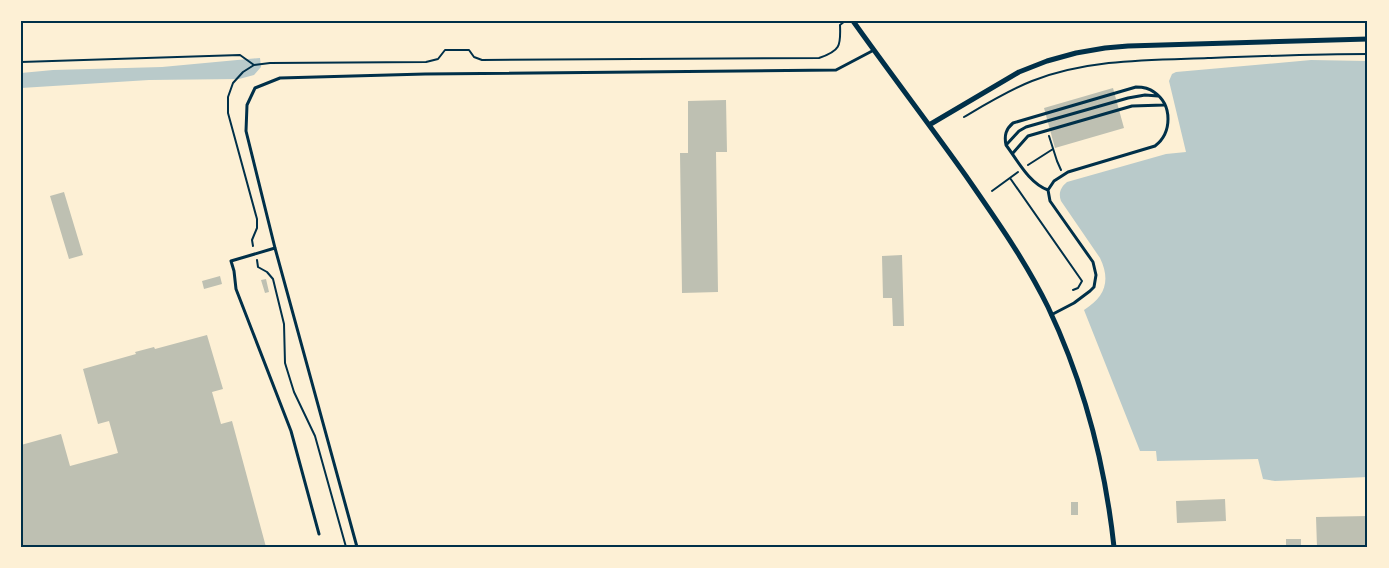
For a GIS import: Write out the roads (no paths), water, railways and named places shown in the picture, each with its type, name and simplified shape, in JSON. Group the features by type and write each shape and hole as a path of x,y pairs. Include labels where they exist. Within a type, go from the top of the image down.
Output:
{"street":[{"path":"853,21 999,223 1051,315 1075,372 1095,435 1111,516 1114,547"},
{"path":"929,125 1019,72 1076,53 1128,46 1368,39"}],"lane":[{"path":"357,547 275,248 246,131 247,105 255,88 280,78 414,74 836,70 874,50"},
{"path":"1048,190 1034,183 1006,145 1005,132 1013,123 1136,87 1145,87 1160,96 1169,121 1161,142 1155,146 1074,169 1063,174 1048,190 1050,201 1093,262 1096,275 1094,287 1086,295 1051,315"},
{"path":"1006,145 1026,127 1136,96 1160,96"},
{"path":"1013,154 1028,136 1132,106 1164,105"},
{"path":"275,248 231,261 236,289 291,431 319,534"}]}
